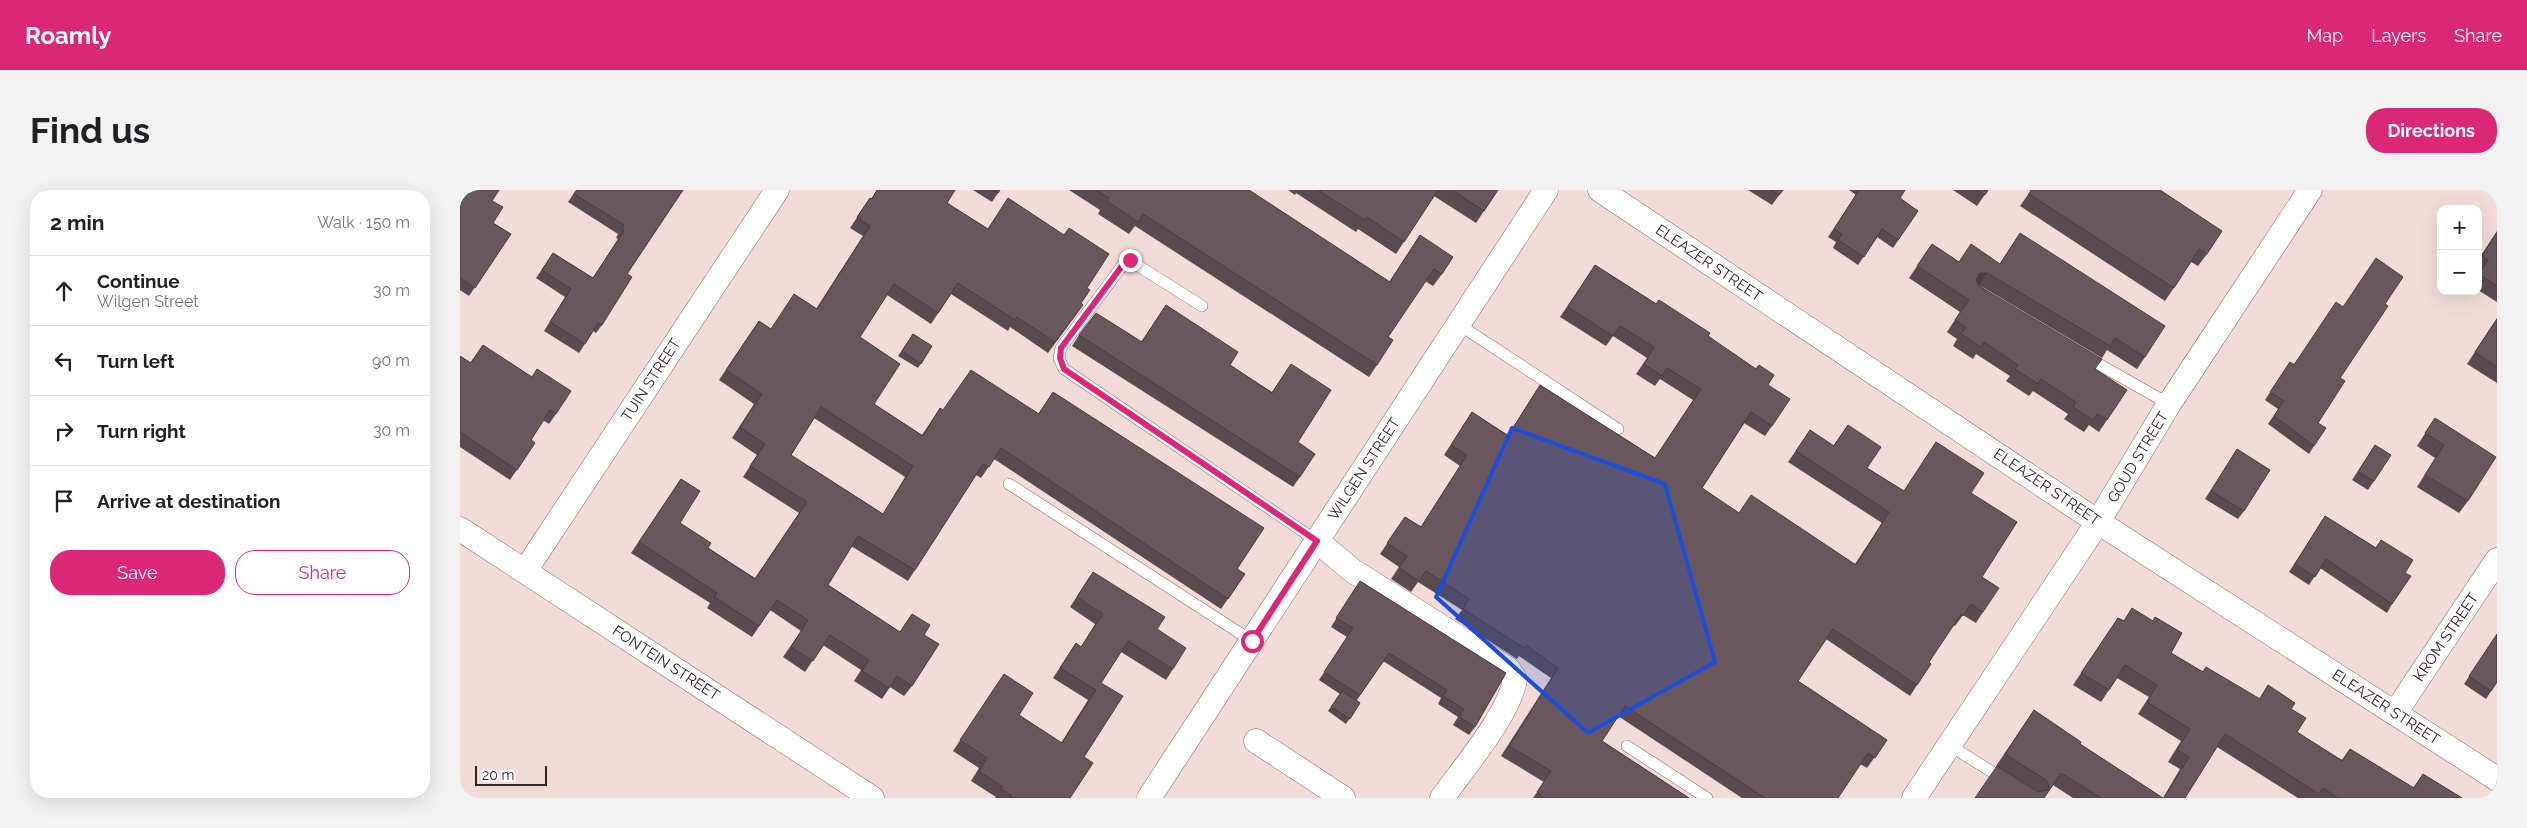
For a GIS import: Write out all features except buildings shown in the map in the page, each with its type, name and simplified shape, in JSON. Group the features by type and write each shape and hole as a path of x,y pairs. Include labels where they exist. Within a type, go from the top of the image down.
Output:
{"street":[{"name":"TUIN STREET","path":"525,571 777,190"},
{"name":"WILGEN STREET","path":"1149,798 1546,190"},
{"name":"ELEAZER STREET","path":"1600,190 2098,522 2497,779"},
{"name":"GOUD STREET","path":"1914,798 2098,522 2170,404 2310,190"},
{"name":"FONTEIN STREET","path":"460,529 872,798"},
{"path":"1317,541 1353,571 1508,669 1516,679 1514,690 1484,741 1442,798"},
{"name":"KROM STREET","path":"2395,713 2497,560"},
{"path":"1256,741 1344,798"}],"lane":[{"path":"1202,306 1130,260 1122,266 1061,348 1060,358 1064,369 1317,541"},
{"path":"1458,324 1618,429"},
{"path":"2076,351 2170,404"},
{"path":"1009,484 1252,641"},
{"path":"1949,745 2018,788"},
{"path":"1627,746 1707,798"}],"highlighted area":[{"path":"1512,428 1665,484 1715,662 1588,733 1436,597"}],"route":[{"path":"1130,260 1122,266 1061,348 1060,358 1064,369 1317,541 1252,641"}]}
